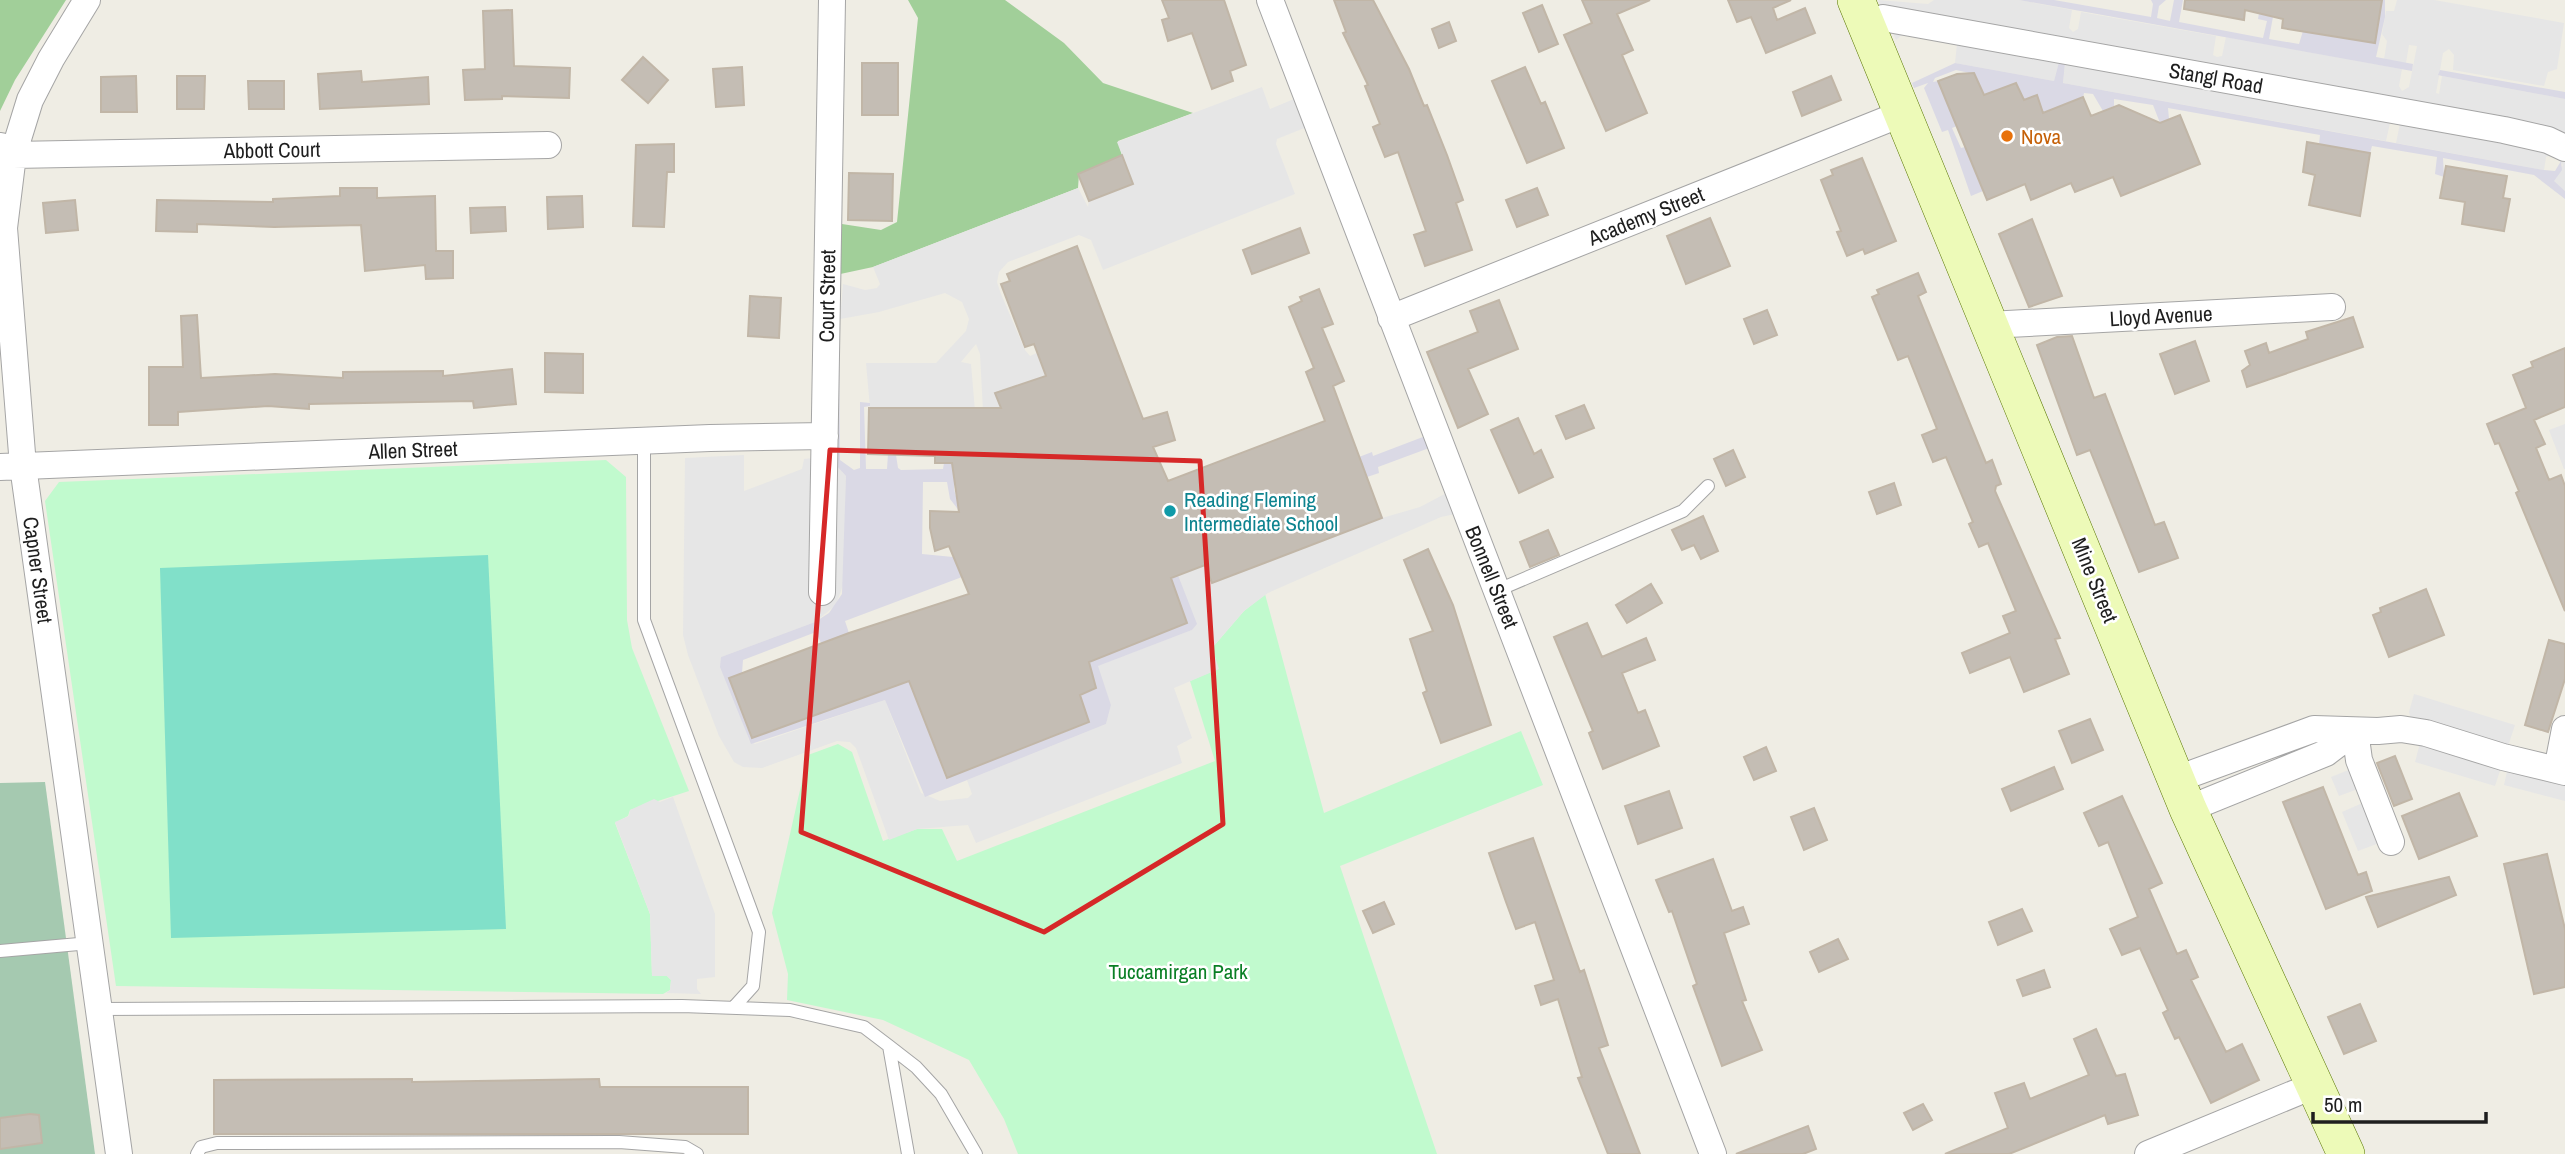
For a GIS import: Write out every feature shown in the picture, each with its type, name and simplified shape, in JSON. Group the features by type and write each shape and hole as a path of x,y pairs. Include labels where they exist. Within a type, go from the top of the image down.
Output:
{"street":[{"name":"Capner Street","path":"87,0 51,59 6,150 4,228 12,466 90,943 118,1154"},
{"name":"Court Street","path":"822,592 832,0"},
{"name":"Bonnell Street","path":"1270,0 1713,1154"},
{"name":"Mine Street","path":"1861,13 2182,794 2346,1154"},
{"name":"Stangl Road","path":"1861,13 2504,130 2548,140 2565,148"},
{"name":"Academy Street","path":"1391,318 1901,114"},
{"name":"Abbott Court","path":"6,150 548,145"},
{"name":"Lloyd Avenue","path":"1989,325 2332,307"},
{"name":"Allen Street","path":"12,466 825,436"},
{"path":"2182,794 2314,729 2401,729 2426,733 2503,757 2561,771 2565,729"},
{"path":"2355,731 2360,760 2391,842"},
{"path":"2148,1154 2315,1085"}],"lane":[{"path":"644,441 644,620 759,932 753,986 734,1007"},
{"path":"1498,590 1684,511 1708,486"},
{"path":"0,951 90,943"},
{"path":"99,1009 734,1007 790,1010 864,1027 889,1046 942,1094 976,1154"},
{"path":"889,1046 908,1154"},
{"path":"197,1154 201,1147 217,1143 619,1142 685,1147 697,1154"}],"highlighted area":[{"path":"830,450 1200,461 1223,824 1044,932 801,832"}],"green space":[{"path":"0,0 66,0 15,80 0,111"},
{"path":"908,0 1005,0 1064,43 1103,83 1193,113 1118,141 1122,155 1079,174 1078,188 873,267 831,276 829,222 881,230 897,222 918,18"},
{"path":"606,460 626,477 627,620 632,648 689,791 630,810 628,816 615,823 650,914 652,976 667,976 671,980 670,990 663,994 116,986 45,501 59,482"},
{"path":"488,555 506,929 171,938 160,568"},
{"name":"Tuccamirgan Park","path":"1265,594 1324,813 1521,731 1543,785 1340,866 1437,1154 1018,1154 1004,1119 969,1060 883,1020 787,1000 788,974 772,913 808,755 838,744 852,752 883,841 917,829 942,829 957,861 1215,761 1190,681 1218,669 1212,648 1244,611"},
{"path":"45,782 95,1154 0,1154 0,783"}],"shaded area":[{"path":"1878,0 1928,4 1934,0 2019,0 2072,10 2069,28 2073,32 2078,29 2081,12 2216,36 2213,55 2217,57 2222,56 2226,37 2402,69 2399,86 2402,91 2409,87 2417,46 2409,45 2406,63 2384,59 2387,41 2382,34 2386,11 2394,11 2397,0 2434,0 2564,23 2557,69 2548,72 2544,86 2453,70 2454,55 2449,49 2443,53 2436,93 2439,94 2442,76 2565,99 2565,191 2553,181 2563,165 2552,154 2546,157 2544,170 2396,143 2400,124 2390,123 2386,141 2063,83 2065,63 2059,62 2054,81 1955,63 1957,44 1903,34 1896,40"},
{"path":"2019,0 2054,0 2151,17 2151,0 2166,0 2159,6 2157,18 2170,21 2174,0 2183,0 2179,22 2263,38 2267,21 2258,19 2259,13 2268,15 2276,0 2269,39 2299,44 2303,31 2375,43 2382,0 2385,0 2385,17 2376,57 2413,64 2412,71"},
{"path":"2059,62 2065,63 2063,83 2544,170 2555,171 2561,161 2562,170 2554,181 2565,191 2565,199 2534,175 2443,158 2444,177 2435,174 2437,157 2372,146 2370,153 2319,144 2320,135 2168,108 2169,119 2160,123 2153,105 2114,99 2114,106 2103,111 2093,94 2084,93 2083,97 2043,113 2037,95 2024,100 2016,84 1984,95 1974,74 1956,70 1935,78 1933,82 1938,81 1957,126 1952,128 1961,148 1965,147 1983,191 1971,196 1948,130 1942,132 1924,88 1928,83 1914,88 1912,83 1955,63 2054,81"},
{"path":"2440,70 2565,92 2565,99 2442,76 2438,75"},
{"path":"1262,87 1270,109 1306,94 1317,123 1277,139 1276,144 1295,194 1103,270 1091,240 1079,235 1008,262 999,272 997,282 1001,294 1025,350 1030,356 1037,353 1050,386 1002,411 983,411 980,354 976,344 961,362 971,364 975,411 966,408 870,408 866,363 936,363 966,331 969,319 962,302 945,293 879,312 840,319 843,284 865,290 877,288 880,284 873,267 1078,188 1088,207 1089,201 1133,184 1117,142"},
{"path":"839,319 840,460 854,470 860,468 860,402 870,403 870,406 864,407 866,469 887,469 888,454 896,455 898,468 901,470 943,469 944,463 954,463 954,489 960,512 950,499 947,482 923,482 922,554 953,557 962,577 845,621 849,633 821,643 816,632 743,660 742,673 729,678 752,738 909,681 946,778 1088,723 1080,695 1096,688 1089,662 1171,578 1178,575 1197,624 1192,630 1098,666 1111,705 1106,724 925,797 885,700 751,744 720,667 721,657 815,622 829,613 842,594 846,476 834,463"},
{"path":"2565,424 2565,469 2564,469 2549,430"},
{"path":"1436,432 1440,444 1378,467 1379,473 1367,477 1359,457 1372,452 1373,456"},
{"path":"744,455 744,491 802,469 804,459 833,456 834,463 846,476 844,582 836,605 815,622 721,657 749,740 755,744 885,700 921,793 940,801 968,798 972,794 967,780 1106,724 1111,705 1097,666 1192,630 1196,624 1178,575 1205,565 1212,583 1382,518 1420,507 1456,488 1465,512 1441,517 1268,593 1244,611 1212,648 1219,669 1174,688 1192,738 1177,746 1182,763 976,843 968,825 917,829 889,840 856,748 850,742 837,741 762,768 743,767 734,762 719,736 688,655 683,635 685,458"},
{"path":"2414,694 2515,725 2495,786 2415,762 2419,747 2409,712"},
{"path":"2510,759 2565,772 2565,801 2504,785"},
{"path":"2361,765 2369,785 2339,796 2331,777"},
{"path":"673,797 715,914 715,977 697,979 697,989 701,994 666,993 670,990 671,980 667,976 652,976 650,914 615,822 629,816 630,810 654,799 660,802"},
{"path":"2374,798 2390,839 2358,851 2342,812"}],"building":[{"path":"1162,0 1224,0 1246,65 1230,71 1233,81 1212,89 1192,33 1168,41 1162,20 1169,18"},
{"path":"1334,0 1373,0 1409,69 1424,106 1427,105 1447,155 1463,200 1456,203 1472,250 1425,266 1414,235 1426,231 1398,152 1385,157 1373,127 1380,124 1365,86 1368,85 1343,33 1346,32"},
{"path":"1582,0 1650,0 1617,14 1633,50 1622,55 1647,113 1606,131 1564,35 1592,23"},
{"path":"1728,0 1791,0 1773,8 1777,20 1805,8 1815,33 1766,53 1751,17 1737,22"},
{"path":"2185,0 2382,0 2375,43 2282,28 2283,19 2245,10 2244,20 2184,9"},
{"path":"1542,5 1558,44 1539,52 1523,13"},
{"path":"512,10 514,66 570,68 569,98 502,96 502,99 465,100 463,70 485,69 483,11"},
{"path":"1449,22 1456,41 1439,48 1432,29"},
{"path":"643,57 668,80 648,103 622,80"},
{"path":"862,63 898,63 898,115 862,115"},
{"path":"742,67 744,105 716,107 713,69"},
{"path":"1525,67 1541,104 1545,102 1564,148 1527,163 1492,81"},
{"path":"361,71 362,82 428,77 429,104 320,109 318,74"},
{"path":"1974,73 1984,95 2016,83 2024,100 2037,95 2043,113 2083,97 2091,116 2119,105 2160,123 2180,115 2200,164 2121,196 2113,177 2075,192 2071,183 2031,200 2025,184 1987,200 1938,81 1957,74"},
{"path":"136,76 137,112 101,112 101,77"},
{"path":"177,76 205,76 204,109 177,109"},
{"path":"1831,76 1841,100 1802,116 1793,92"},
{"path":"248,81 284,81 284,109 249,109"},
{"path":"2307,142 2370,153 2360,216 2309,205 2315,175 2303,172"},
{"path":"674,144 674,172 667,172 664,227 633,226 636,145"},
{"path":"1122,155 1133,184 1089,201 1078,174"},
{"path":"1862,158 1896,241 1865,254 1863,249 1847,256 1837,232 1841,231 1821,180 1833,175 1831,170"},
{"path":"2446,166 2507,176 2503,198 2510,199 2504,231 2462,224 2465,202 2440,198"},
{"path":"849,173 893,174 892,221 848,220"},
{"path":"340,188 377,188 377,198 435,196 436,251 453,251 453,278 426,279 425,265 365,271 361,225 274,227 197,224 197,232 156,231 157,200 273,202 273,199 340,196"},
{"path":"1537,188 1548,215 1517,227 1506,200"},
{"path":"582,196 583,227 548,229 547,197"},
{"path":"75,200 78,230 46,233 43,203"},
{"path":"505,207 506,231 471,233 470,208"},
{"path":"1710,218 1730,266 1686,284 1667,236"},
{"path":"2032,219 2062,296 2029,307 1999,234"},
{"path":"1300,228 1309,253 1252,274 1243,250"},
{"name":"Reading Fleming Intermediate School","path":"1077,246 1143,419 1167,412 1175,440 1153,447 1168,481 1325,421 1306,372 1314,368 1289,307 1302,301 1300,297 1319,289 1333,324 1322,328 1344,381 1333,386 1382,518 1212,583 1205,565 1171,578 1187,623 1089,662 1096,688 1080,695 1089,722 947,778 909,681 752,738 729,678 849,633 969,594 949,546 935,551 930,528 930,511 959,512 952,463 935,463 935,456 868,454 869,408 1001,408 995,393 1046,376 1034,344 1025,347 1001,284 1010,281 1007,274"},
{"path":"1918,273 1926,292 1918,296 1986,463 1992,460 2001,484 1996,486 1995,491 2060,638 2055,639 2069,674 2024,692 2010,657 1970,673 1962,653 2010,633 2003,616 2016,611 1988,543 1979,547 1969,524 1973,522 1946,457 1933,462 1922,435 1937,429 1908,356 1898,360 1872,297 1879,294 1877,290"},
{"path":"750,296 781,298 779,338 748,336"},
{"path":"1499,300 1518,349 1468,369 1488,414 1458,428 1427,352 1478,332 1470,311"},
{"path":"1767,310 1777,335 1754,344 1744,319"},
{"path":"197,315 201,378 275,374 343,378 343,372 443,371 443,376 512,369 516,404 474,408 473,401 309,404 309,409 268,406 178,412 178,425 149,425 149,367 183,367 181,316"},
{"path":"2353,317 2363,347 2247,387 2242,371 2250,365 2245,351 2266,343 2269,353 2308,339 2306,332"},
{"path":"2072,336 2094,398 2105,394 2155,525 2164,522 2178,558 2139,572 2090,450 2077,455 2037,345 2057,337"},
{"path":"2195,341 2209,381 2175,394 2160,354"},
{"path":"2565,348 2565,407 2534,420 2545,444 2536,448 2549,480 2561,475 2565,486 2565,611 2516,493 2519,491 2499,443 2495,444 2487,424 2526,408 2513,375 2533,367 2531,362"},
{"path":"545,353 583,354 583,393 545,392"},
{"path":"1584,405 1594,428 1566,439 1556,416"},
{"path":"1518,418 1534,454 1541,450 1553,477 1519,493 1491,430"},
{"path":"1733,450 1745,477 1726,486 1714,459"},
{"path":"1894,483 1901,505 1877,514 1869,492"},
{"path":"1703,516 1718,551 1701,559 1694,545 1682,550 1672,530"},
{"path":"1548,530 1559,555 1530,567 1520,542"},
{"path":"1428,549 1453,605 1491,725 1441,743 1423,693 1427,691 1410,639 1433,631 1404,560"},
{"path":"1651,584 1662,603 1627,623 1616,605"},
{"path":"2426,589 2444,635 2389,657 2373,615 2381,612 2380,608"},
{"path":"1587,623 1602,657 1646,638 1655,660 1622,673 1638,713 1645,710 1659,746 1603,769 1589,733 1593,731 1554,637"},
{"path":"2549,640 2565,644 2565,679 2548,732 2525,725"},
{"path":"2090,719 2103,750 2072,763 2059,731"},
{"path":"1766,747 1776,771 1754,780 1744,757"},
{"path":"2395,756 2412,799 2394,806 2377,763"},
{"path":"2054,767 2063,789 2011,811 2002,789"},
{"path":"2323,787 2358,875 2366,872 2372,891 2326,909 2283,802"},
{"path":"1669,791 1682,828 1638,844 1625,806"},
{"path":"2459,793 2477,836 2419,859 2402,816"},
{"path":"2122,796 2162,883 2149,889 2177,954 2186,950 2198,977 2191,980 2226,1052 2242,1044 2259,1080 2211,1103 2179,1037 2175,1039 2163,1013 2168,1010 2140,948 2122,955 2110,929 2138,917 2108,842 2099,846 2084,813"},
{"path":"1814,808 1827,840 1804,850 1791,817"},
{"path":"1533,838 1580,972 1584,970 1608,1045 1599,1048 1640,1154 1608,1154 1578,1078 1582,1077 1558,999 1541,1005 1535,986 1554,980 1535,922 1516,929 1489,853"},
{"path":"2547,854 2565,929 2565,987 2534,994 2504,864"},
{"path":"1713,859 1732,911 1743,907 1749,924 1724,933 1746,1000 1742,1001 1762,1050 1722,1066 1693,986 1697,984 1672,911 1669,912 1656,880"},
{"path":"2449,877 2456,895 2378,927 2366,897"},
{"path":"1384,902 1394,924 1373,933 1363,911"},
{"path":"2022,909 2032,931 1998,945 1989,922"},
{"path":"1838,939 1848,959 1819,972 1810,952"},
{"path":"2044,970 2050,987 2023,996 2017,980"},
{"path":"2360,1004 2376,1041 2344,1054 2328,1017"},
{"path":"2096,1029 2116,1076 2125,1074 2138,1115 2108,1124 2105,1115 2009,1154 1945,1154 2008,1128 1995,1093 2024,1083 2030,1099 2089,1075 2074,1039"},
{"path":"412,1079 412,1082 599,1079 600,1087 748,1087 748,1134 214,1134 214,1080"},
{"path":"1923,1104 1932,1120 1913,1130 1904,1113"},
{"path":"39,1115 42,1143 0,1149 0,1118"},
{"path":"1808,1126 1816,1149 1803,1154 1736,1154"}],"place":[{"name":"Nova","path":"2007,136"},
{"name":"Reading Fleming Intermediate School","path":"1170,511"}]}
